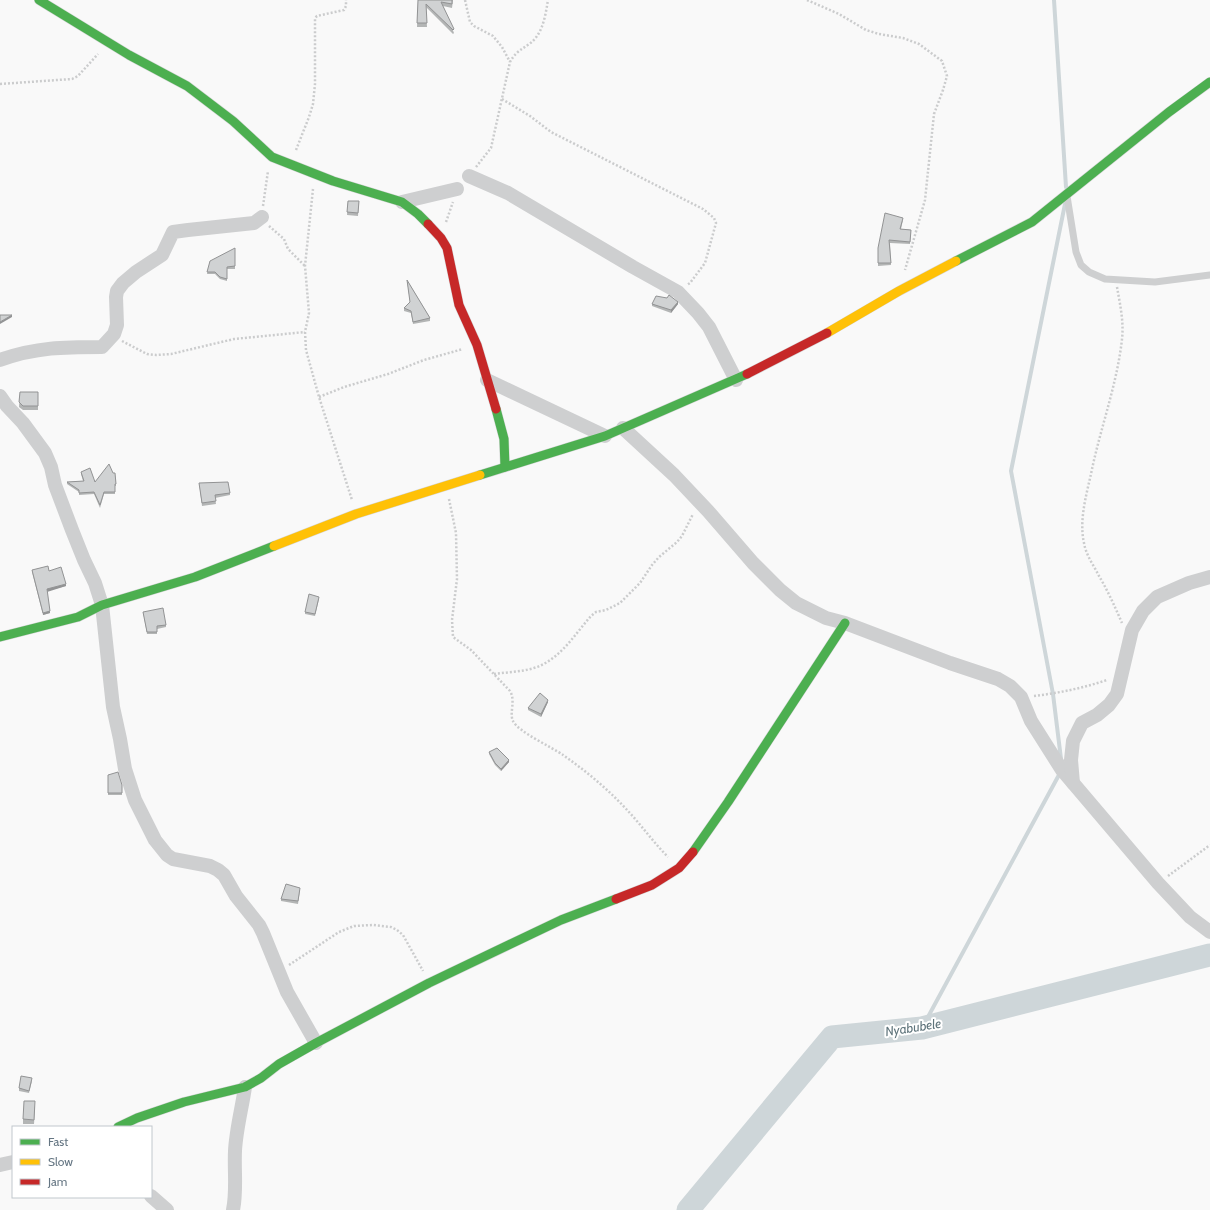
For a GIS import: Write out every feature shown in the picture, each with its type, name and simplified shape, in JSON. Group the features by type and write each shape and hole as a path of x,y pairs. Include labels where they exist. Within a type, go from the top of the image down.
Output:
{"street":[{"path":"39,0 118,48 187,86 233,121 272,157 333,180 402,202 418,214 441,238 446,248 459,305 476,345 500,422 504,439 505,467"},
{"path":"0,637 53,624 84,614 102,605 195,577 356,514 605,436 736,380 836,328 899,292 1032,222 1168,112 1210,82"},
{"path":"468,176 508,193 678,292 709,327 736,380"},
{"path":"402,202 457,190"},
{"path":"0,360 17,354 56,347 102,347 114,334 117,325 117,291 123,283 136,272 162,255 173,232 254,224 262,217"},
{"path":"487,380 605,436"},
{"path":"0,396 23,423 45,453 51,467 60,499 95,583 102,605 113,707 125,769 135,800 155,840 167,855 173,859 214,867 224,875 236,896 264,933 295,1009 316,1043"},
{"path":"623,428 674,475 713,516 745,554 780,590 796,603 826,618 845,623 950,663 998,679 1010,686 1021,697 1031,721 1055,759 1073,783 1158,883 1190,917 1210,932"},
{"path":"1073,783 1071,760 1073,741 1082,723 1097,715 1109,705 1116,694 1123,671 1132,630 1143,611 1157,597 1189,583 1210,577"},
{"path":"120,1126 137,1118 184,1102 245,1087 261,1078 279,1064 429,982 561,920 652,885 679,868 696,849 724,808 845,623"},
{"path":"233,1210 236,1144 245,1087"},
{"path":"0,1165 12,1162"},
{"path":"152,1197 167,1210"}],"lane":[{"path":"1067,194 1076,252 1081,264 1090,272 1105,278 1155,282 1210,275"}],"path":[{"path":"290,164 313,104 315,84 315,18 317,16 344,10 346,0"},
{"path":"465,0 470,22 474,26 493,36 502,47 510,62"},
{"path":"468,176 491,148 510,62 515,54 537,36 543,25 548,0"},
{"path":"807,0 840,14 866,30 903,38 919,44 942,61 947,76 934,114 925,200 899,292"},
{"path":"0,84 72,78 78,76 96,56 103,51 118,48"},
{"path":"502,99 530,116 550,132 703,210 714,218 716,223 705,263 690,283 678,292"},
{"path":"315,173 305,266 308,313 305,332 306,350 319,397 356,514"},
{"path":"441,238 457,190"},
{"path":"1116,279 1122,318 1123,338 1112,393 1098,442 1085,502 1083,526 1084,544 1088,555 1111,599 1130,642"},
{"path":"111,336 148,354 156,355 171,354 234,339 305,332"},
{"path":"319,397 344,386 388,374 424,360 476,345"},
{"path":"446,485 456,533 457,579 452,620 453,637 471,650 512,694 512,720 515,724 523,731 563,755 606,789 627,809 679,868"},
{"path":"494,674 526,670 544,664 561,652 596,612 606,610 620,603 640,583 659,557 682,536 692,518 695,498"},
{"path":"1021,697 1053,694 1088,686 1112,678 1123,671"},
{"path":"1158,883 1210,845"},
{"path":"279,972 339,932 354,926 373,925 397,930 403,935 429,982"}],"building":[{"path":"418,0 452,0 452,4 441,2 454,29 453,30 426,4 427,23 417,23"},
{"path":"348,201 359,201 358,213 347,212"},
{"path":"885,213 903,218 900,229 911,230 910,242 889,240 891,263 878,263 878,248"},
{"path":"235,248 235,266 227,267 227,279 220,277 215,272 207,272 210,261"},
{"path":"407,280 430,318 413,322 411,311 404,308 410,302"},
{"path":"669,295 678,302 671,310 652,304 656,296 667,298"},
{"path":"0,315 12,315 0,322"},
{"path":"20,392 38,392 38,406 23,406 19,402"},
{"path":"109,464 113,473 115,473 115,492 104,492 100,505 94,492 79,493 79,490 67,482 84,481 81,472 90,468 95,482"},
{"path":"228,482 230,493 215,495 216,501 202,503 199,483"},
{"path":"48,566 49,571 61,567 66,584 47,589 50,611 43,613 32,570"},
{"path":"309,594 319,597 315,614 305,612"},
{"path":"163,608 166,625 157,626 157,632 147,632 143,612"},
{"path":"540,693 548,700 541,714 528,708"},
{"path":"497,748 509,760 501,769 495,763 489,752"},
{"path":"118,772 122,785 122,793 108,793 108,775"},
{"path":"286,884 300,888 298,901 281,899"},
{"path":"21,1076 32,1078 29,1091 19,1088"},
{"path":"24,1101 35,1101 34,1120 23,1119"}],"waterway":[{"path":"1054,0 1066,187"},
{"path":"1061,759 1053,694 1011,471 1065,204"},
{"path":"922,1028 1060,773"},
{"name":"Nyabubele","path":"688,1210 832,1037 922,1028 1210,955"}],"traffic: fast":[{"path":"39,0 129,55 187,86 233,121 272,157 333,181 402,202 428,224"},
{"path":"956,261 1032,222 1169,112 1210,82"},
{"path":"480,475 605,436 747,374"},
{"path":"496,409 504,439 505,467"},
{"path":"0,637 78,617 102,605 195,577 274,546"},
{"path":"693,852 728,802 845,623"},
{"path":"120,1126 137,1118 184,1102 245,1087 261,1078 279,1064 316,1043 429,983 561,920 616,899"}],"traffic: slow":[{"path":"827,333 899,291 956,261"},
{"path":"274,546 356,514 480,475"}],"traffic: jam":[{"path":"428,224 441,238 447,248 459,305 477,345 496,409"},
{"path":"747,374 827,333"},
{"path":"616,899 652,885 679,868 693,852"}]}
